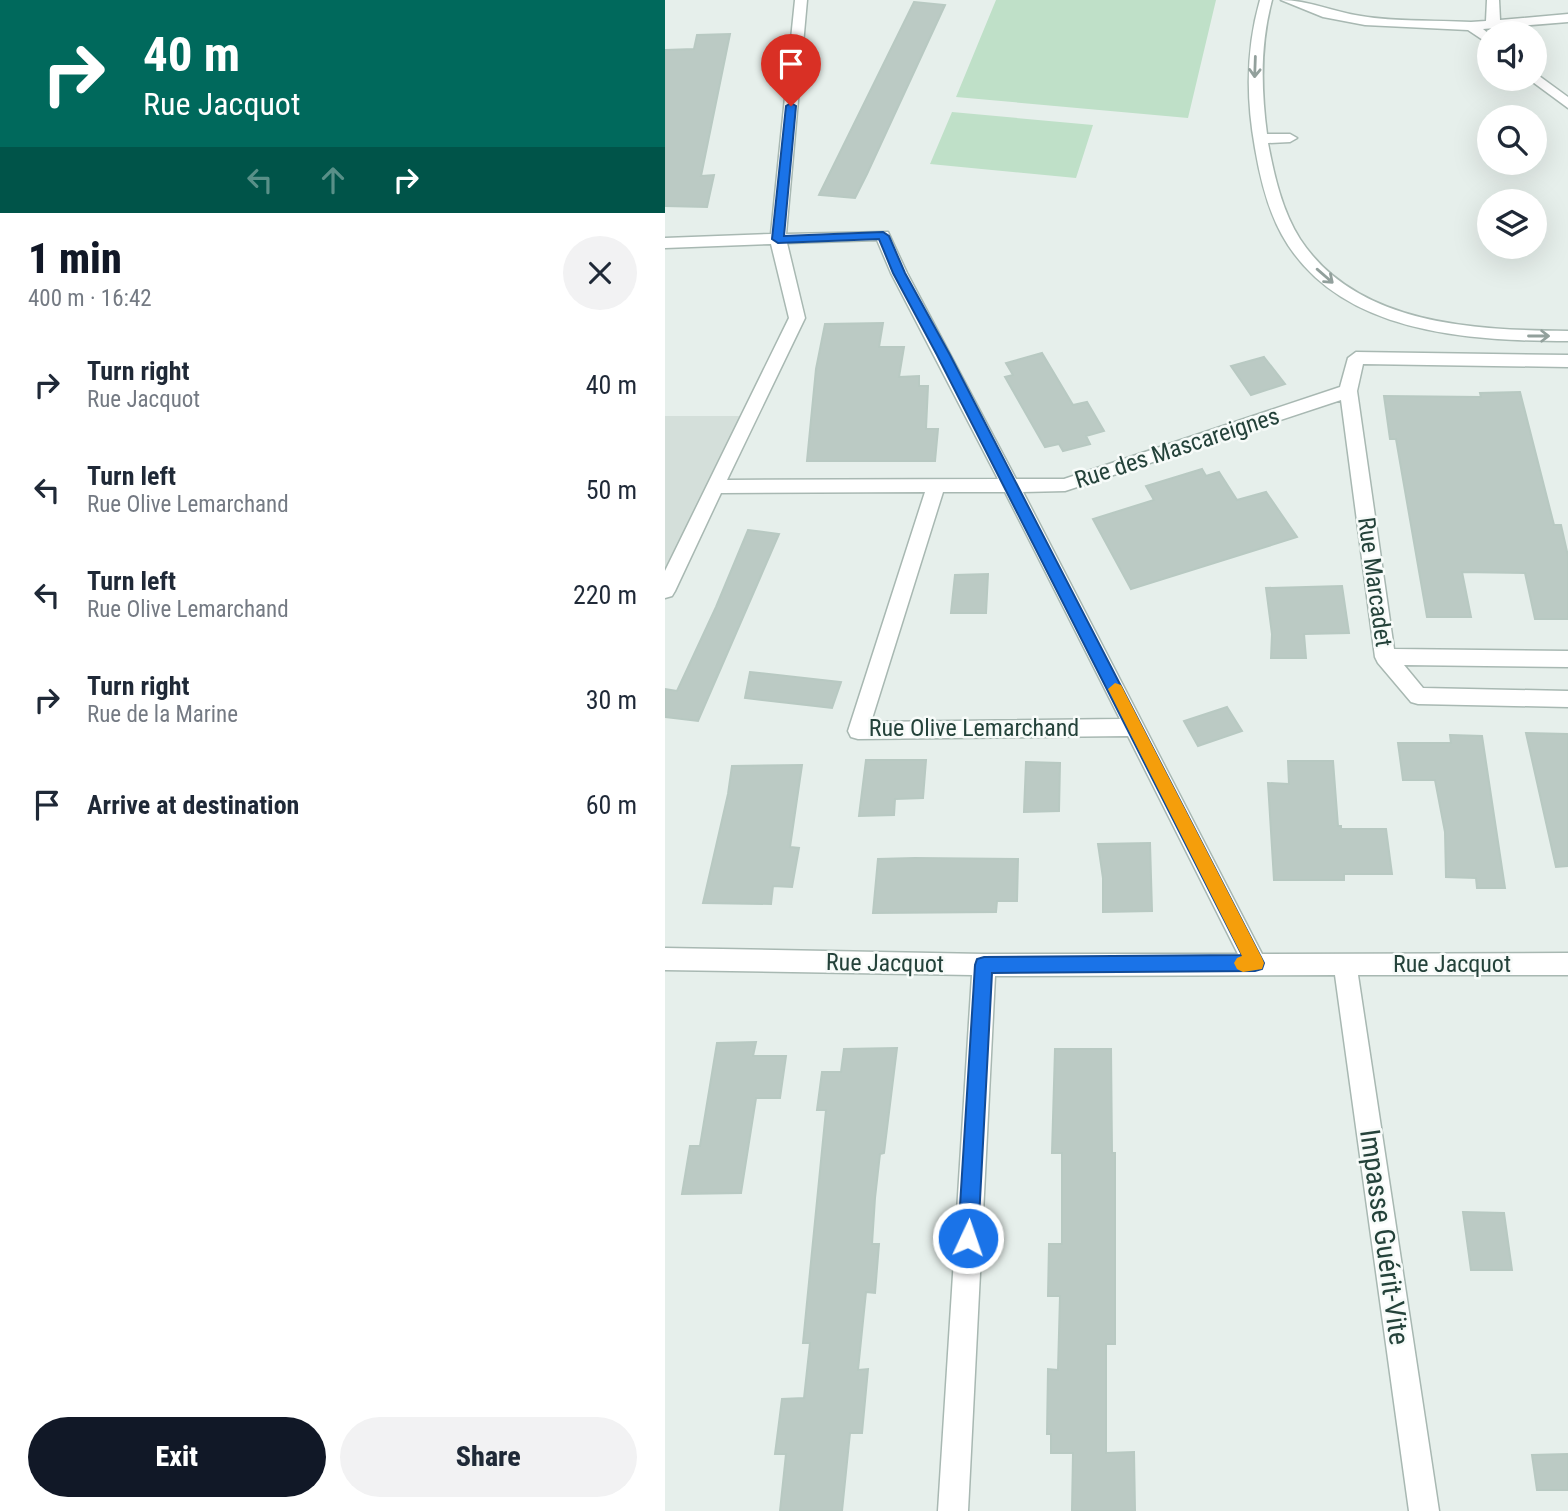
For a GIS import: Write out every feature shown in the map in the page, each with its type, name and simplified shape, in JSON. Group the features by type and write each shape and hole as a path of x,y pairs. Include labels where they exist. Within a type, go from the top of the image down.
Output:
{"street":[{"path":"665,591 797,318 778,239 801,0"},
{"path":"1266,0 1260,17 1254,69 1268,183 1287,231 1308,261 1338,287 1376,310 1439,329 1522,336 1568,336"},
{"path":"1287,0 1328,14 1366,22 1477,25"},
{"path":"1493,0 1493,21"},
{"path":"1530,21 1568,18"},
{"path":"1471,26 1477,31"},
{"path":"1547,87 1567,103"},
{"path":"1261,139 1290,138"},
{"path":"665,243 883,236 899,273 1255,963"},
{"path":"1348,391 1356,358 1568,361"},
{"name":"Rue des Mascareignes","path":"715,486 1065,485 1348,391"},
{"name":"Rue Marcadet","path":"1348,391 1385,657 1418,696 1568,699"},
{"name":"Rue Olive Lemarchand","path":"936,486 858,731 1135,727"},
{"path":"1385,657 1568,659"},
{"name":"Rue Jacquot","path":"665,958 984,965 1568,964"},
{"name":"Impasse Guérit-Vite","path":"1345,964 1424,1511"},
{"path":"953,1511 984,965"}],"shaded area":[{"path":"665,416 750,416 665,591"}],"green space":[{"path":"996,0 1216,0 1188,118 956,97"},
{"path":"952,112 1093,125 1076,178 930,164"}],"building":[{"path":"914,2 945,5 867,174 855,198 819,195"},
{"path":"730,34 701,176 714,175 707,207 665,206 665,50 694,49 697,35"},
{"path":"883,323 879,347 904,347 899,377 919,376 919,386 928,386 926,429 938,429 935,461 807,461 816,369 825,324"},
{"path":"1042,353 1073,405 1087,402 1104,431 1086,436 1090,444 1063,451 1059,444 1045,447 1005,377 1013,375 1006,363"},
{"path":"1264,357 1285,384 1251,395 1231,366"},
{"path":"1520,392 1554,525 1561,525 1568,556 1568,619 1535,619 1525,573 1462,572 1471,617 1427,617 1396,439 1390,439 1384,396 1481,397 1480,393"},
{"path":"1202,469 1206,476 1219,472 1237,500 1266,492 1297,537 1131,589 1093,519 1154,500 1146,486"},
{"path":"748,530 779,534 698,721 665,717 665,689 677,691"},
{"path":"988,574 986,613 951,613 955,575"},
{"path":"1342,586 1349,633 1304,634 1306,658 1271,658 1272,634 1266,588"},
{"path":"750,672 841,682 832,708 745,698"},
{"path":"1227,707 1242,731 1198,746 1184,721"},
{"path":"1526,733 1568,734 1568,866 1556,867"},
{"path":"1450,735 1482,736 1505,888 1477,888 1476,878 1446,877 1445,832 1435,780 1403,780 1398,743 1451,743"},
{"path":"866,760 926,760 923,798 895,799 894,815 859,816"},
{"path":"1288,761 1333,761 1338,826 1341,826 1341,829 1386,829 1392,874 1344,874 1344,880 1274,880 1268,783 1289,784"},
{"path":"1026,762 1060,763 1059,811 1024,812"},
{"path":"802,765 790,847 799,848 792,887 773,886 771,904 703,903 732,766"},
{"path":"1150,843 1152,911 1103,912 1103,878 1098,844"},
{"path":"878,859 1018,859 1017,901 997,901 996,912 873,913"},
{"path":"756,1042 753,1056 786,1056 780,1098 756,1098 741,1193 682,1194 690,1146 700,1146 717,1043"},
{"path":"897,1048 884,1153 880,1154 875,1198 872,1244 879,1244 875,1293 866,1292 858,1370 868,1369 862,1433 850,1433 842,1511 780,1511 786,1454 775,1454 782,1399 804,1398 810,1343 803,1343 826,1110 817,1110 822,1072 841,1072 844,1049"},
{"path":"1055,1049 1111,1049 1112,1153 1115,1153 1115,1344 1106,1344 1106,1453 1134,1452 1135,1511 1072,1511 1073,1453 1051,1453 1051,1434 1047,1434 1048,1369 1058,1370 1060,1296 1048,1296 1049,1244 1062,1244 1062,1153 1052,1153"},
{"path":"1463,1212 1504,1213 1512,1270 1471,1270"},
{"path":"1568,1454 1568,1490 1537,1490 1532,1455"}],"slow traffic":[{"path":"1115,689 1255,963 1243,963"}],"route":[{"path":"791,106 778,239 883,236 899,273 944,355 1255,963 984,965 968,1238"}]}
